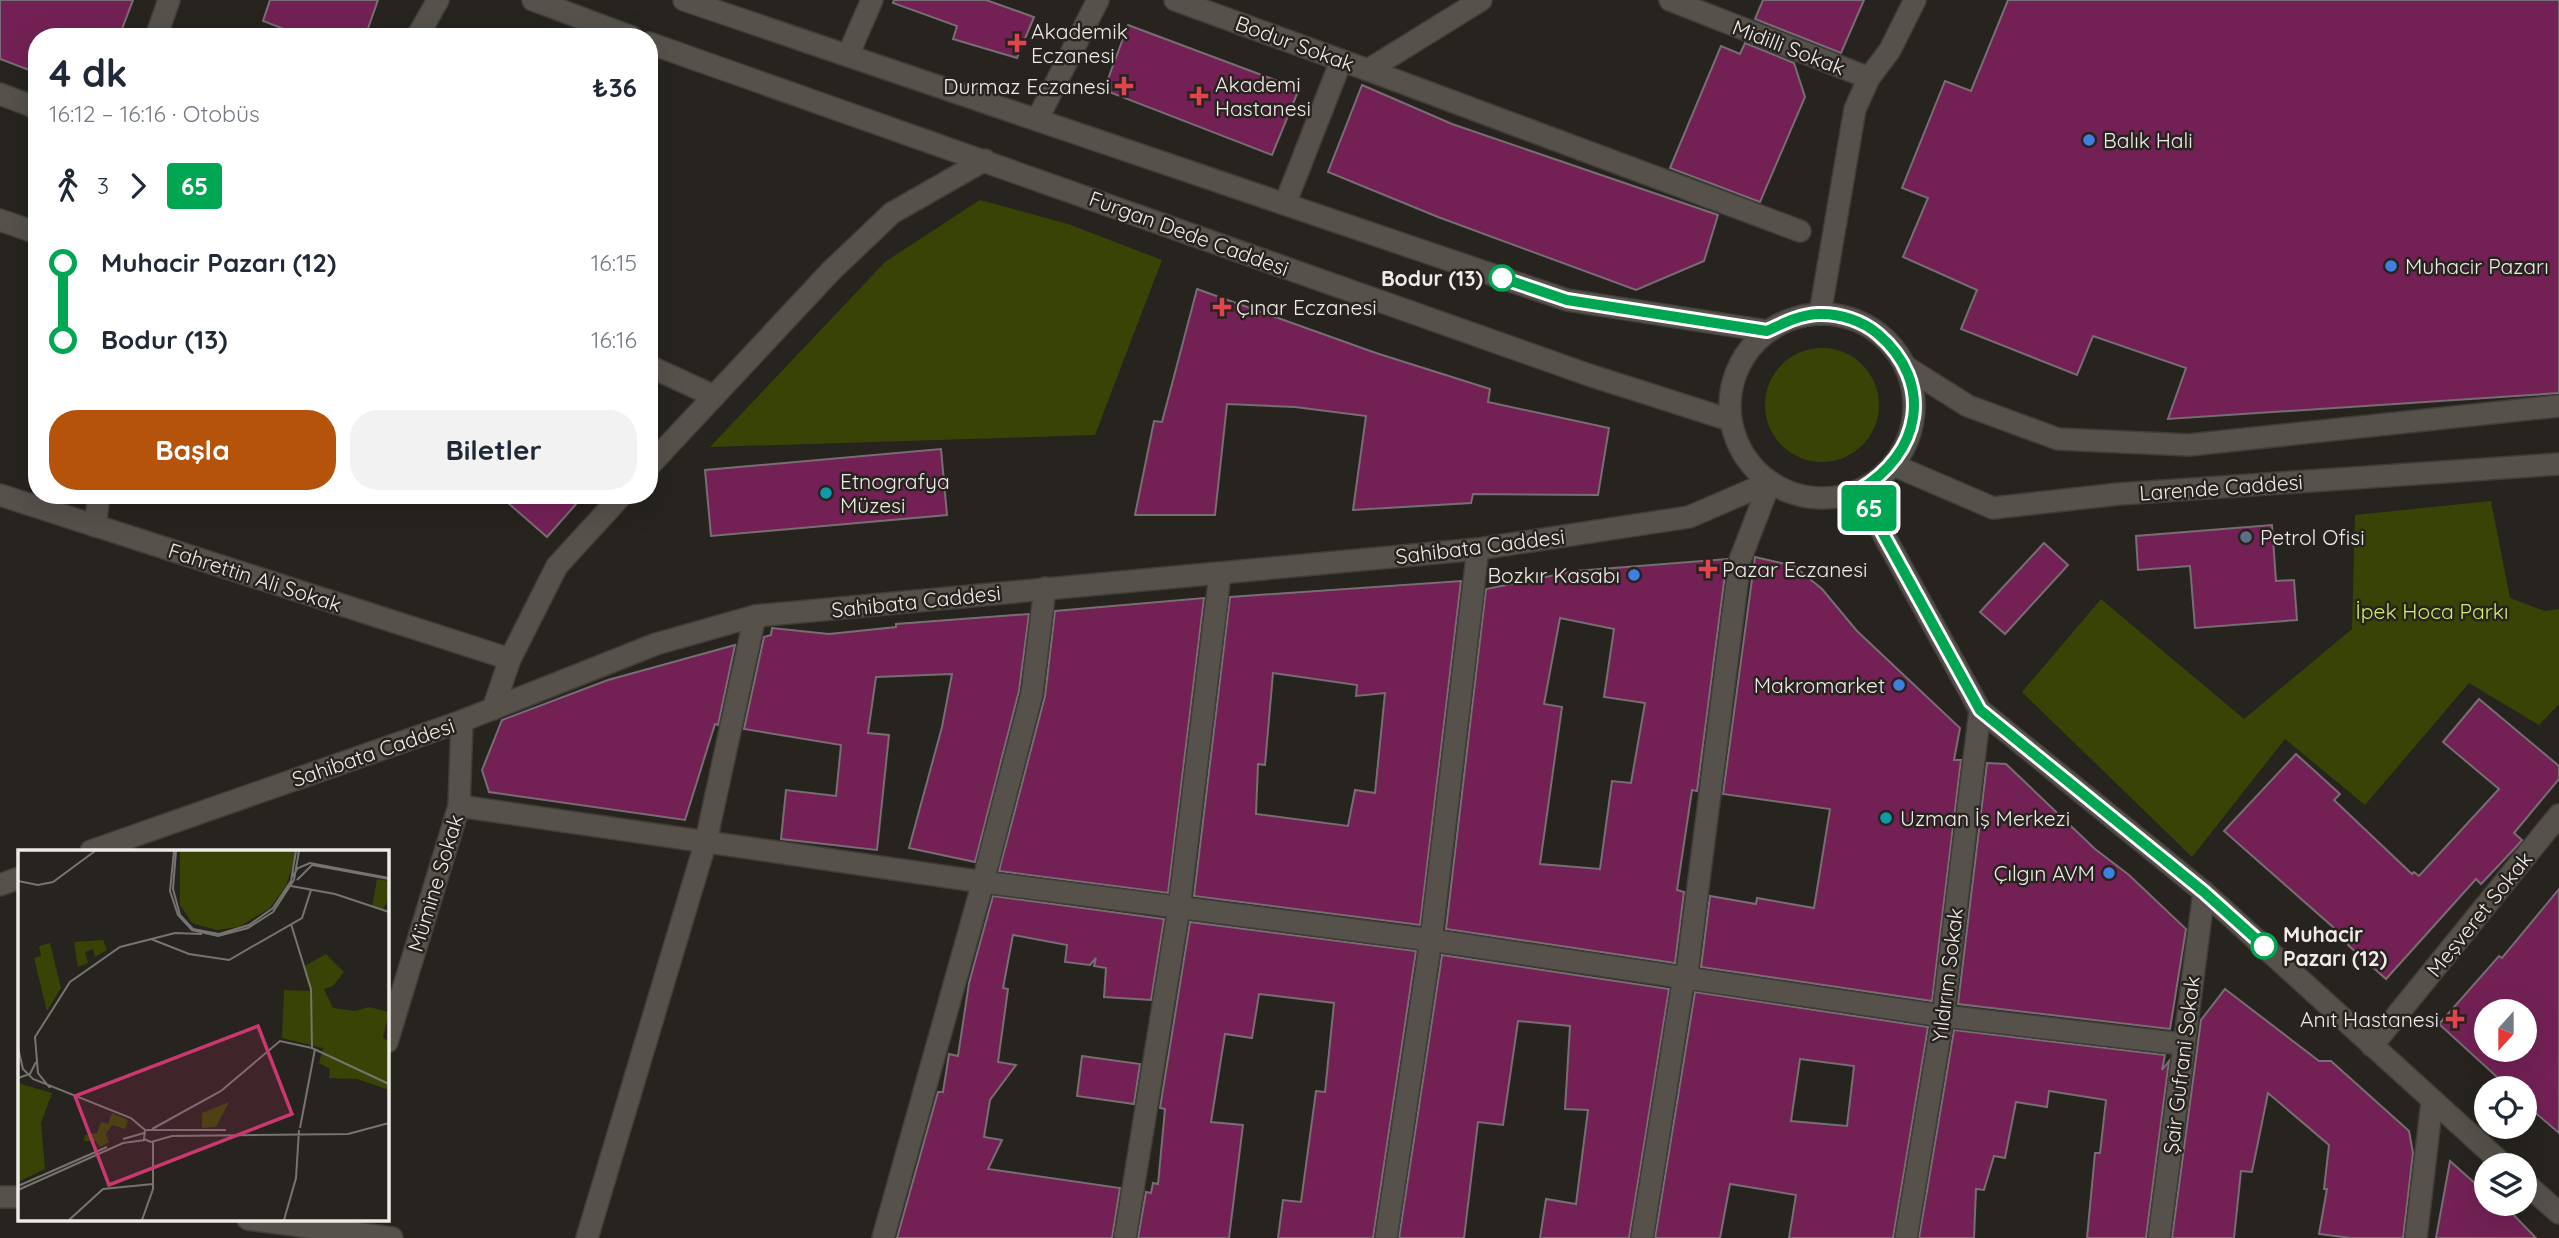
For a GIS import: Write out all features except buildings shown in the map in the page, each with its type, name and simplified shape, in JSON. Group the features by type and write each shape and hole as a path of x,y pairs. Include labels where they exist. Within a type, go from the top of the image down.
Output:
{"street":[{"path":"159,28 169,0"},
{"path":"422,28 438,0"},
{"path":"533,0 608,28"},
{"path":"684,0 1038,118 1567,300 1767,331"},
{"path":"848,55 872,0"},
{"path":"1038,118 1095,4 1072,0"},
{"name":"Bodur Sokak","path":"1175,0 1368,70 1482,0"},
{"name":"Midilli Sokak","path":"1670,0 1869,78"},
{"path":"1820,314 1855,109 1869,78 1890,50 1915,0"},
{"name":"Furgan Dede Caddesi","path":"658,46 1589,375 1730,420"},
{"path":"1285,204 1341,61"},
{"path":"1368,70 1800,231"},
{"path":"0,94 28,105"},
{"path":"658,456 831,271 892,213 985,160"},
{"path":"0,220 28,230"},
{"path":"1820,314 1846,317 1870,327 1891,345 1906,367 1913,392 1914,418 1906,442 1893,465 1859,490 1814,498 1791,492 1770,482 1751,465 1738,444 1730,420 1730,398 1734,375 1747,351 1767,331 1792,319 1820,314"},
{"path":"1906,367 1968,406 2058,439 2189,445 2559,406"},
{"path":"658,370 714,396"},
{"name":"Larende Caddesi","path":"1893,465 1993,508 2119,494 2559,464"},
{"path":"1642,1238 1682,989 1686,980 1740,560 1770,482"},
{"name":"Sahibata Caddesi","path":"94,850 462,721 656,644 755,616 1478,549 1689,517 1770,482"},
{"path":"1859,490 1980,710 2204,892 2490,1153"},
{"name":"Fahrettin Ali Sokak","path":"0,495 510,659"},
{"path":"95,526 98,504"},
{"path":"493,709 510,659 556,566 614,504"},
{"path":"1387,1238 1430,940 1478,549"},
{"path":"1125,1238 1179,908 1220,574"},
{"path":"883,1238 983,882 1031,693 1045,588"},
{"path":"587,1238 706,841 755,616"},
{"name":"Yıldırım Sokak","path":"1906,1238 1943,1016 1980,710"},
{"name":"Mümine Sokak","path":"388,1039 459,806 462,721"},
{"path":"459,806 983,882 1430,940 1943,1016 2182,1044"},
{"name":"Meşveret Sokak","path":"2372,1046 2559,815"},
{"path":"0,885 18,878"},
{"name":"Şair Gufrani Sokak","path":"2160,1238 2182,1044 2204,892"},
{"path":"2416,1238 2432,1102"},
{"path":"2537,1193 2559,1212"},
{"path":"0,1197 18,1198"},
{"path":"256,1220 392,1238"}],"green space":[{"path":"980,200 1068,224 1162,260 1095,435 710,447 885,262"},
{"path":"1822,348 1844,352 1863,364 1875,383 1879,405 1875,427 1863,446 1844,458 1822,462 1800,458 1781,446 1769,427 1765,405 1769,383 1781,364 1800,352"},
{"name":"İpek Hoca Parkı","path":"2491,501 2510,598 2545,611 2559,609 2559,704 2539,725 2469,683 2365,805 2285,739 2192,857 2022,692 2101,599 2244,719 2352,629 2355,515"}],"bus line":[{"name":"65","path":"1502,278 1567,300 1767,331 1792,319 1820,314 1846,317 1870,327 1891,345 1906,367 1913,392 1914,418 1906,442 1893,465 1878,479 1859,490 1980,710 2204,892 2264,946"}],"place":[{"name":"Akademik Eczanesi","path":"1017,43"},
{"name":"Durmaz Eczanesi","path":"1124,86"},
{"name":"Akademi Hastanesi","path":"1199,96"},
{"name":"Balık Hali","path":"2089,140"},
{"name":"Muhacir Pazarı","path":"2391,266"},
{"name":"Bodur (13)","path":"1502,278"},
{"name":"Çınar Eczanesi","path":"1222,307"},
{"name":"Etnografya Müzesi","path":"826,493"},
{"name":"Petrol Ofisi","path":"2246,537"},
{"name":"Pazar Eczanesi","path":"1708,569"},
{"name":"Bozkır Kasabı","path":"1634,575"},
{"name":"Makromarket","path":"1899,685"},
{"name":"Uzman İş Merkezi","path":"1886,818"},
{"name":"Çılgın AVM","path":"2109,873"},
{"name":"Muhacir Pazarı (12)","path":"2264,946"},
{"name":"Anıt Hastanesi","path":"2455,1019"}]}
